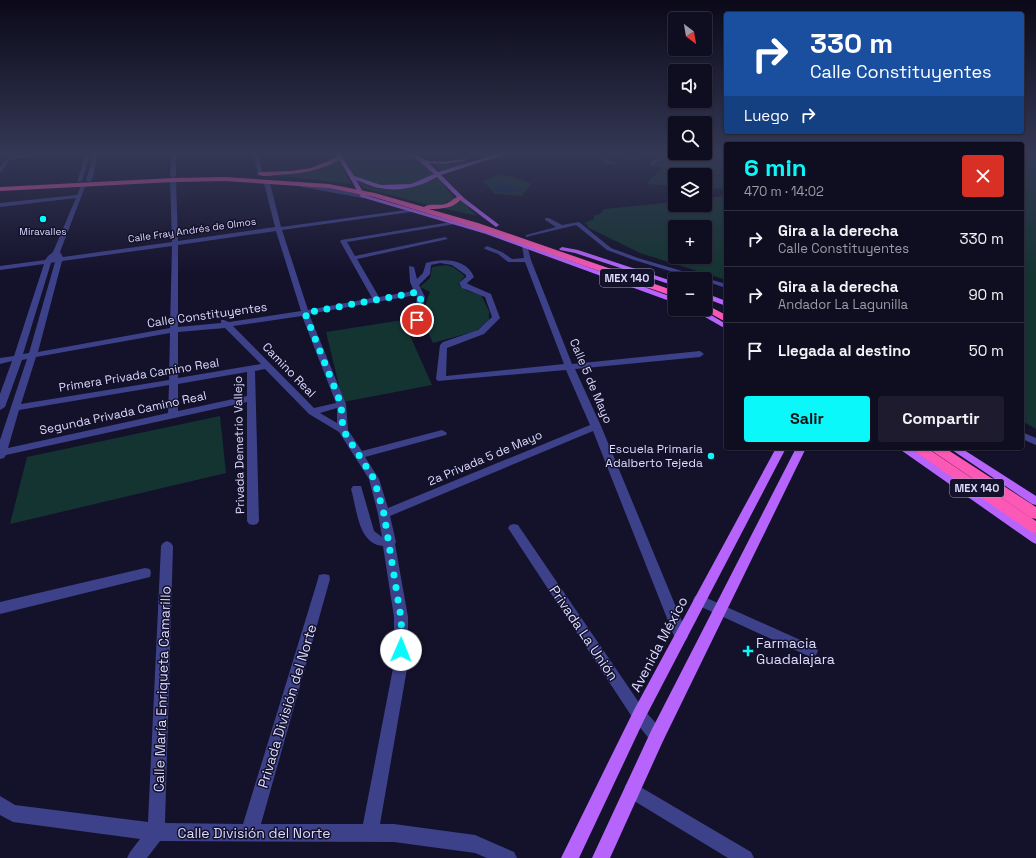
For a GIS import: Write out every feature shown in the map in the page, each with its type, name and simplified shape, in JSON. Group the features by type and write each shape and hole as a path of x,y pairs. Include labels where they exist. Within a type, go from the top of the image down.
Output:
{"highway":[{"name":"MEX 140","path":"375,194 434,207 496,226 526,241 562,249 583,260 668,291"},
{"path":"409,208 434,207 454,203 460,197"},
{"name":"MEX 140","path":"409,208 498,232 668,287"},
{"path":"712,304 724,310"},
{"path":"712,311 724,318"},
{"name":"MEX 140","path":"921,450 1036,528"},
{"name":"MEX 140","path":"939,450 1036,514"}],"main road":[{"path":"370,194 455,222 526,241 668,298"},
{"path":"457,194 496,226"},
{"path":"562,249 576,251 668,282"},
{"path":"712,298 724,303"},
{"path":"707,316 724,326"},
{"name":"Avenida México","path":"570,858 639,715 780,450"},
{"path":"601,858 657,736 800,450"},
{"path":"906,450 1036,539"},
{"path":"957,450 1036,500"}],"street":[{"path":"173,416 175,241 174,194"},
{"path":"270,194 278,226 305,310 341,404 343,430 374,479 390,542 401,618 401,663 370,833"},
{"path":"0,205 79,196 18,355 0,407"},
{"name":"Calle Fray Andrés de Olmos","path":"0,264 409,208"},
{"path":"547,219 561,227"},
{"path":"376,297 343,241 455,222"},
{"path":"526,241 561,227 577,223 594,239 609,250 681,272"},
{"path":"354,258 445,239"},
{"name":"Calle 5 de Mayo","path":"526,241 528,260 569,366 596,426 681,636"},
{"path":"487,248 500,253 510,261 528,260"},
{"path":"0,454 33,353 55,257"},
{"name":"Calle Fray Andrés de Olmos","path":"0,268 55,257"},
{"path":"417,288 426,274 428,264 449,261 456,263 470,276 463,283 465,286 488,296 496,315 496,318 481,332 449,342 443,346 441,379 700,354"},
{"path":"410,267 414,282 421,297 417,320"},
{"path":"712,281 724,285"},
{"name":"Calle Constituyentes","path":"0,356 33,353 174,327 224,322 305,310 417,288"},
{"name":"Calle Constituyentes","path":"224,322 276,312"},
{"name":"Camino Real","path":"224,322 312,412 343,430"},
{"name":"Calle Constituyentes","path":"0,362 18,355"},
{"name":"Primera Privada Camino Real","path":"16,408 267,366"},
{"name":"Privada Demetrio Vallejo","path":"251,369 253,522"},
{"name":"Segunda Privada Camino Real","path":"0,454 252,398"},
{"path":"312,412 341,404"},
{"name":"2a Privada 5 de Mayo","path":"384,514 596,426"},
{"path":"360,455 442,433"},
{"path":"1024,436 1036,442"},
{"path":"357,489 369,533 378,541 390,542"},
{"name":"Privada La Unión","path":"514,528 639,715 657,736"},
{"name":"Calle María Enriqueta Camarillo","path":"156,832 167,546"},
{"path":"0,608 145,573"},
{"name":"Privada División del Norte","path":"249,832 324,578"},
{"path":"700,600 811,651"},
{"path":"632,790 745,858"},
{"name":"Calle División del Norte","path":"0,805 13,813 156,832 394,833 474,844 508,858"},
{"path":"136,858 156,832"}],"green space":[{"path":"386,194 451,194 455,199 440,206 432,206"},
{"path":"496,194 523,194 522,196"},
{"path":"1024,194 1036,194 1036,429 1024,422"},
{"path":"724,196 724,279 712,276 712,272 701,272 675,264 712,264 712,220 668,220 668,262 640,253 587,227 588,225 584,223 594,219 594,215 600,214 604,209 668,203 668,212 712,212 712,197"},
{"path":"462,201 477,216 442,208"},
{"path":"446,265 453,267 465,276 458,284 467,291 481,295 489,311 489,320 476,331 433,343 423,321 426,303 430,292 420,287 430,278 432,267"},
{"path":"403,320 432,385 343,402 326,332"},
{"path":"220,416 226,473 10,524 27,457"}],"place":[{"name":"Miravalles","path":"43,219"},
{"name":"Escuela Primaria Adalberto Tejeda","path":"711,456"},
{"name":"Farmacia Guadalajara","path":"748,651"}],"route":[{"path":"401,650 401,618 390,542 384,514 374,479 343,430 341,404 305,313 418,292 421,297 417,320"}]}
